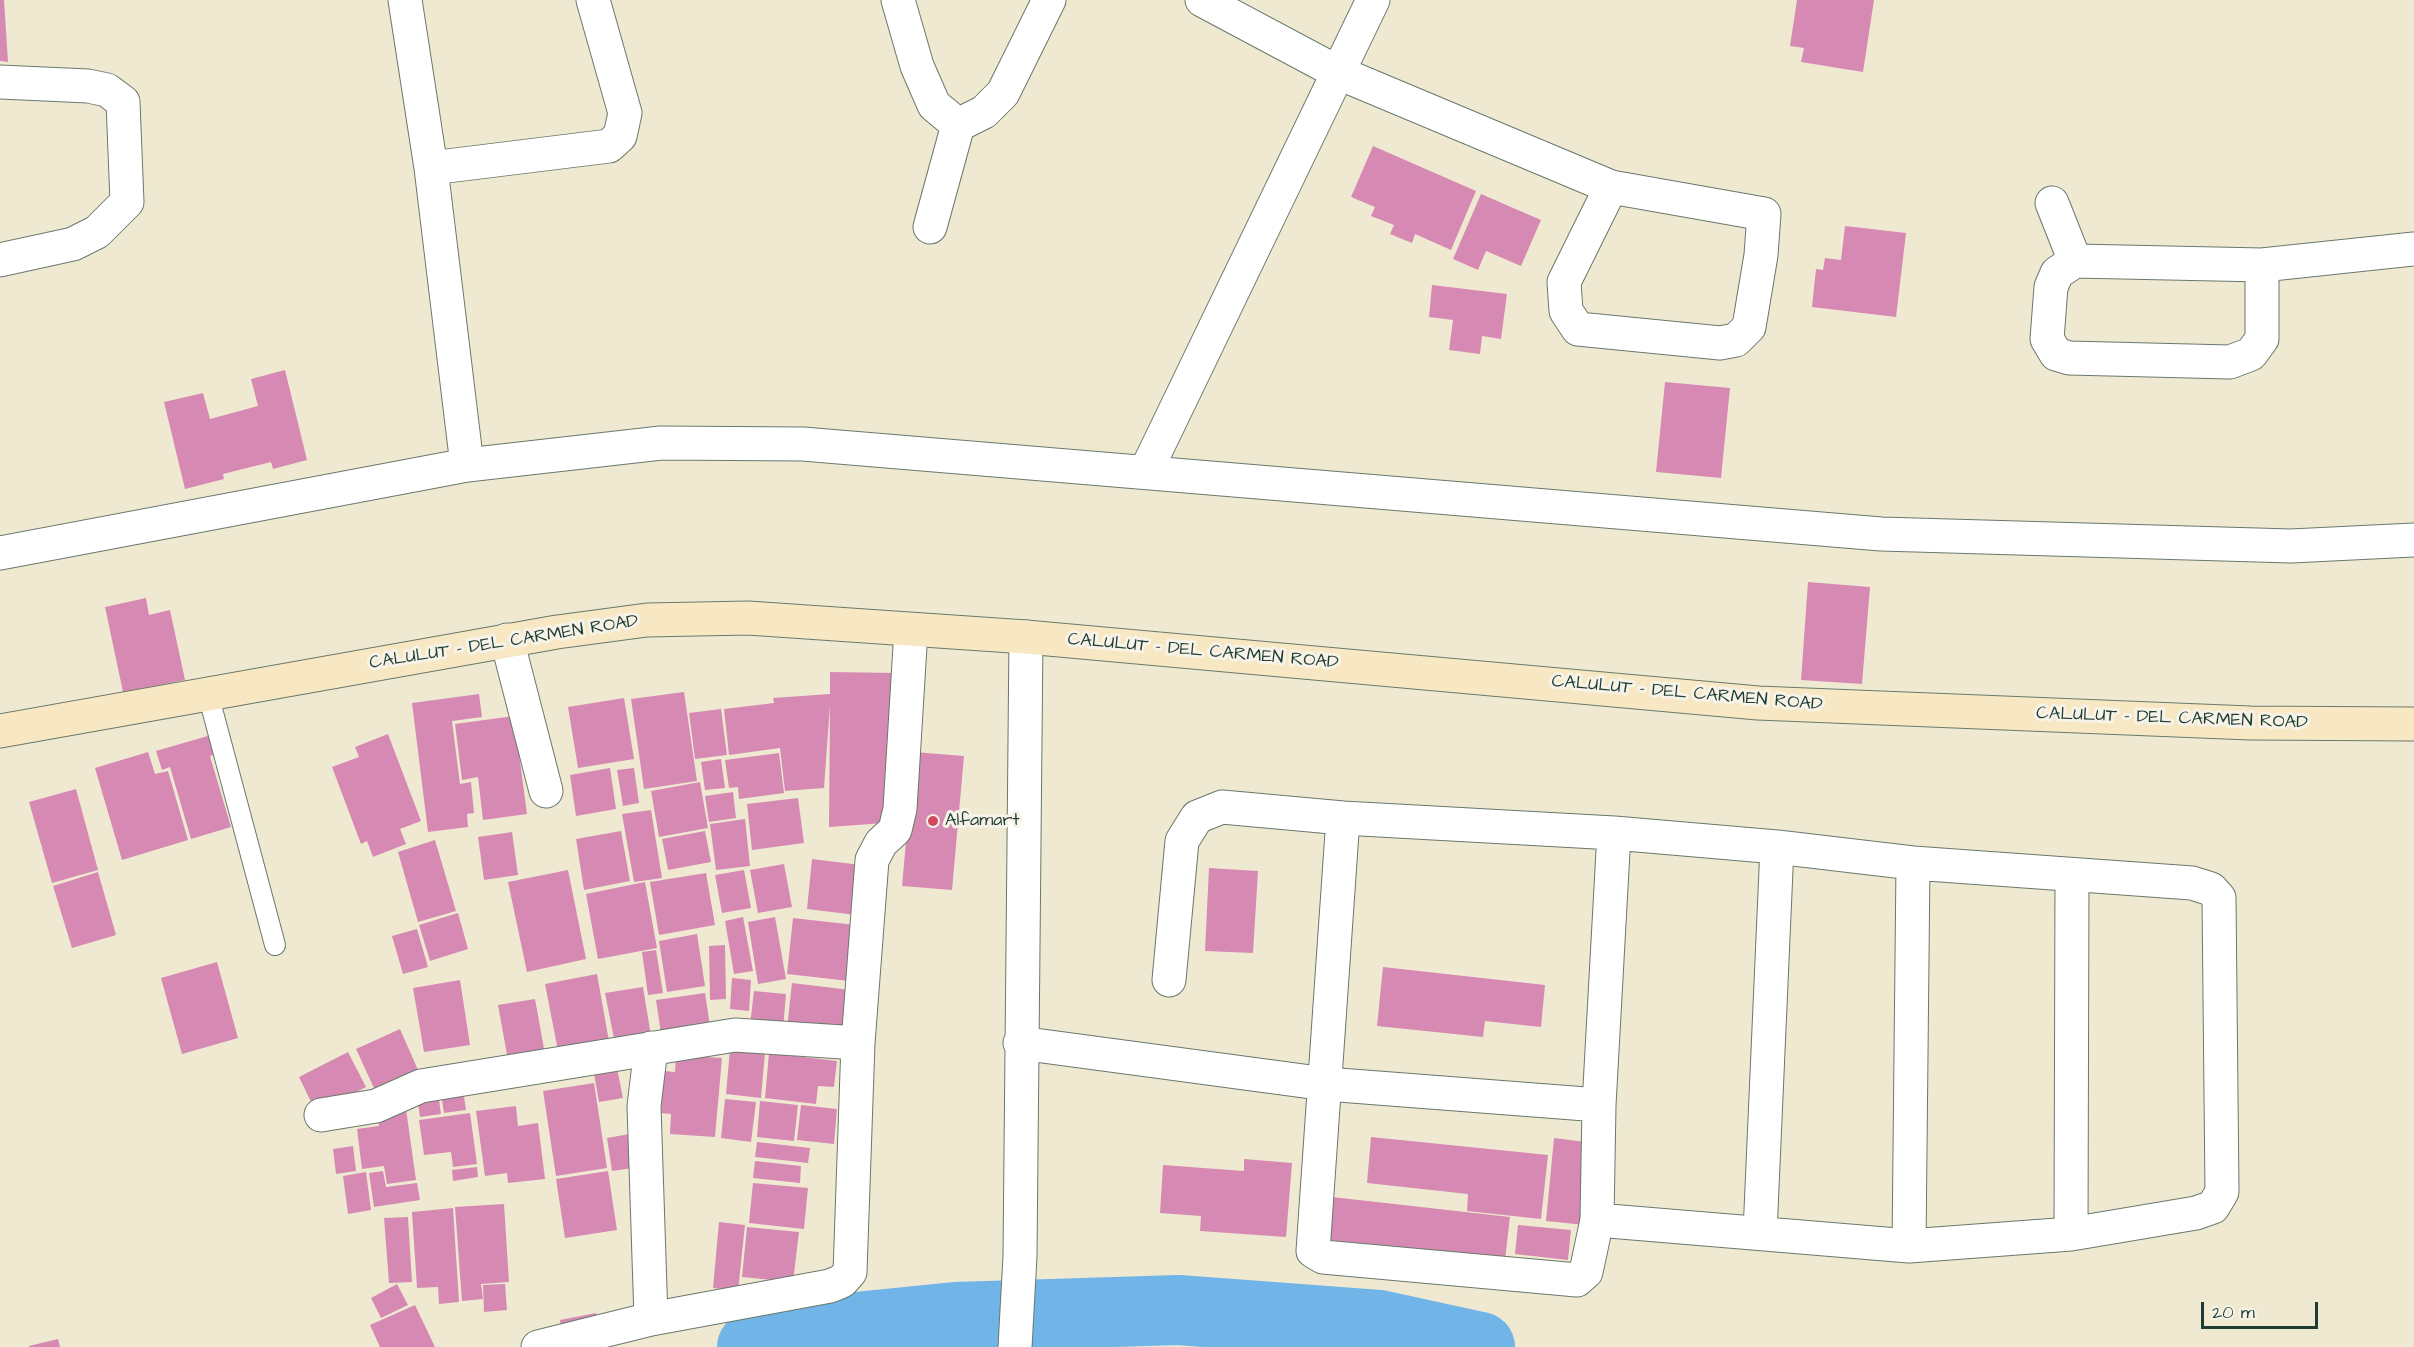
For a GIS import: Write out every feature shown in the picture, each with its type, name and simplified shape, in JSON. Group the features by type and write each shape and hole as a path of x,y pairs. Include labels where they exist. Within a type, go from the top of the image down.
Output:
{"main road":[{"name":"CALULUT - DEL CARMEN ROAD","path":"0,730 507,640 647,620 748,618 1026,638 1758,703 2250,723 2414,724"}],"street":[{"path":"405,0 431,168 467,465"},
{"path":"431,168 609,146 620,136 625,113 593,0"},
{"path":"898,0 917,66 934,105 958,125"},
{"path":"930,227 958,125 984,112 1003,93 1049,0"},
{"path":"1202,0 1339,73 1611,187 1764,214 1761,255 1749,327 1736,340 1720,344 1578,329 1566,310 1564,282 1611,187"},
{"path":"1146,471 1373,0"},
{"path":"0,82 88,86 107,90 123,102 127,202 97,232 73,244 0,260"},
{"path":"2052,203 2074,261"},
{"path":"2262,265 2262,339 2251,354 2230,362 2068,358 2056,354 2047,339 2051,287 2057,273 2074,261 2262,265 2414,249"},
{"path":"0,553 467,465 661,443 803,444 1881,534 2291,546 2414,540"},
{"path":"538,1347 651,1319 830,1286 842,1281 850,1272 858,1043 872,860 881,843 895,830 900,809 911,630"},
{"path":"1015,1347 1020,1256 1020,1042 1026,638"},
{"path":"507,640 546,791"},
{"path":"1169,980 1182,841 1197,817 1222,807 1343,818 1614,833 1777,847 1913,863 2192,883 2211,889 2218,898 2222,1192 2212,1207 2196,1213 2071,1234 1909,1246 1596,1220"},
{"path":"1343,818 1326,1084 1312,1251 1323,1257 1577,1280 1586,1272 1596,1220 1599,1105 1614,833"},
{"path":"1760,1233 1777,847"},
{"path":"1909,1246 1913,863"},
{"path":"2071,1234 2072,875"},
{"path":"321,1115 376,1106 422,1086 735,1035 858,1043"},
{"path":"1020,1042 1326,1084 1599,1105"},
{"path":"651,1048 644,1106 651,1319"}],"lane":[{"path":"208,694 274,945"}],"building":[{"path":"0,0 4,0 8,62 0,61"},
{"path":"1797,0 1874,0 1863,72 1801,62 1804,48 1790,46"},
{"path":"1373,146 1476,191 1451,250 1415,234 1412,243 1390,234 1394,225 1371,216 1375,207 1351,197"},
{"path":"1481,194 1541,220 1521,266 1486,251 1478,270 1453,259"},
{"path":"1845,226 1906,233 1896,317 1812,307 1816,269 1823,270 1825,258 1841,260"},
{"path":"1432,285 1507,294 1501,339 1482,336 1480,354 1449,350 1453,320 1429,317"},
{"path":"285,370 307,460 273,469 271,462 223,474 224,479 185,489 164,402 203,393 210,419 258,406 251,379"},
{"path":"1665,382 1730,388 1721,478 1656,472"},
{"path":"1808,582 1870,587 1862,684 1801,680"},
{"path":"146,598 149,615 170,610 185,680 123,692 105,607"},
{"path":"830,672 898,673 885,823 829,827 830,705 824,788 785,791 780,748 729,755 724,709 774,703 773,698 830,694"},
{"path":"684,692 697,781 644,789 631,699"},
{"path":"479,694 482,717 452,721 460,784 471,782 474,813 467,814 468,827 428,832 412,703"},
{"path":"624,698 634,759 578,768 568,707"},
{"path":"721,709 727,755 695,759 689,713"},
{"path":"514,716 527,814 483,820 478,777 462,780 455,724"},
{"path":"388,734 421,821 400,829 406,844 373,857 367,841 361,844 332,767 359,757 355,747"},
{"path":"211,735 217,754 210,756 231,827 191,839 170,767 162,770 156,751"},
{"path":"148,752 155,774 168,771 188,840 122,860 95,768"},
{"name":"Alfamart","path":"914,752 964,756 952,890 902,886"},
{"path":"779,753 784,793 739,799 738,787 729,788 725,760"},
{"path":"721,759 725,788 705,790 701,762"},
{"path":"610,768 616,809 576,816 570,775"},
{"path":"634,768 639,803 623,806 617,770"},
{"path":"700,782 708,828 659,837 651,791"},
{"path":"76,789 98,870 52,883 29,802"},
{"path":"733,792 736,818 709,822 705,796"},
{"path":"798,798 804,843 752,850 747,804"},
{"path":"651,810 662,878 634,882 622,814"},
{"path":"745,819 750,866 716,870 710,824"},
{"path":"621,831 630,881 584,890 576,839"},
{"path":"705,831 711,862 668,870 662,839"},
{"path":"512,832 518,875 484,880 478,837"},
{"path":"435,840 456,911 418,922 398,852"},
{"path":"812,859 869,866 864,916 807,909"},
{"path":"784,864 792,907 758,913 750,870"},
{"path":"1209,868 1258,871 1253,953 1205,951"},
{"path":"568,870 586,959 527,972 508,882"},
{"path":"744,870 751,908 722,913 715,875"},
{"path":"98,872 116,935 72,948 53,886"},
{"path":"706,873 715,925 659,935 650,882"},
{"path":"645,882 657,948 598,959 586,894"},
{"path":"458,913 468,949 430,961 419,925"},
{"path":"743,917 753,971 734,974 725,921"},
{"path":"775,917 786,979 758,984 748,922"},
{"path":"793,918 864,926 858,982 787,974"},
{"path":"417,929 428,967 403,974 392,936"},
{"path":"697,934 705,986 667,992 659,941"},
{"path":"725,945 726,999 710,1000 709,946"},
{"path":"656,950 663,993 648,995 642,952"},
{"path":"217,962 238,1038 182,1054 161,978"},
{"path":"1383,967 1545,985 1541,1027 1485,1021 1483,1037 1377,1026"},
{"path":"597,974 609,1041 558,1051 545,984"},
{"path":"732,978 751,980 749,1011 730,1009"},
{"path":"460,980 470,1045 424,1052 413,988"},
{"path":"792,983 859,991 854,1036 787,1028"},
{"path":"643,987 652,1042 616,1049 605,993"},
{"path":"754,991 786,994 783,1029 750,1025"},
{"path":"705,993 711,1033 662,1040 656,1000"},
{"path":"535,999 545,1054 508,1060 498,1005"},
{"path":"400,1029 422,1079 379,1099 356,1049"},
{"path":"730,1049 765,1053 761,1098 726,1094"},
{"path":"348,1052 366,1087 316,1112 299,1077"},
{"path":"769,1053 837,1061 834,1087 818,1086 816,1104 765,1098"},
{"path":"676,1055 722,1058 715,1137 670,1134 671,1114 661,1113 664,1071 675,1072"},
{"path":"615,1058 623,1098 599,1102 592,1062"},
{"path":"594,1083 607,1168 556,1176 543,1091"},
{"path":"463,1090 466,1110 444,1113 441,1094"},
{"path":"438,1093 441,1114 420,1117 417,1096"},
{"path":"725,1099 756,1102 751,1142 721,1138"},
{"path":"760,1101 798,1105 794,1141 757,1137"},
{"path":"801,1105 837,1109 834,1144 797,1140"},
{"path":"516,1106 518,1126 538,1123 545,1179 508,1183 507,1173 485,1176 476,1111"},
{"path":"406,1109 416,1180 387,1184 384,1166 362,1169 357,1129 379,1126 377,1113"},
{"path":"470,1113 477,1164 453,1167 451,1152 424,1155 419,1120"},
{"path":"635,1133 640,1167 612,1171 607,1138"},
{"path":"1371,1137 1548,1155 1541,1219 1467,1211 1468,1194 1367,1183"},
{"path":"1554,1138 1594,1143 1585,1225 1546,1221"},
{"path":"757,1142 810,1148 808,1163 755,1157"},
{"path":"353,1146 356,1171 336,1174 333,1149"},
{"path":"1244,1159 1292,1163 1286,1237 1200,1231 1201,1216 1160,1213 1163,1165 1244,1171"},
{"path":"755,1161 801,1166 800,1183 753,1178"},
{"path":"477,1167 478,1177 453,1181 452,1170"},
{"path":"383,1171 386,1187 417,1183 420,1200 374,1207 369,1173"},
{"path":"608,1171 617,1230 565,1238 556,1179"},
{"path":"366,1172 371,1210 348,1214 343,1176"},
{"path":"753,1183 808,1188 804,1229 749,1223"},
{"path":"1332,1197 1510,1217 1505,1260 1328,1240"},
{"path":"504,1204 509,1282 481,1284 483,1299 462,1301 455,1207"},
{"path":"453,1208 459,1302 439,1304 438,1287 417,1288 412,1212"},
{"path":"408,1217 412,1282 389,1283 384,1218"},
{"path":"719,1222 745,1225 738,1291 713,1288"},
{"path":"1518,1225 1571,1230 1568,1260 1515,1254"},
{"path":"747,1227 799,1232 793,1282 742,1277"},
{"path":"397,1284 408,1305 381,1318 371,1298"},
{"path":"505,1284 507,1310 484,1312 483,1285"},
{"path":"415,1305 435,1347 380,1347 370,1325"},
{"path":"596,1313 599,1332 563,1338 560,1320"},
{"path":"58,1339 60,1347 29,1347 29,1346"}],"waterway":[{"path":"752,1347 776,1335 955,1317 1178,1310 1379,1325 1480,1347"}],"place":[{"name":"Alfamart","path":"933,821"}]}
